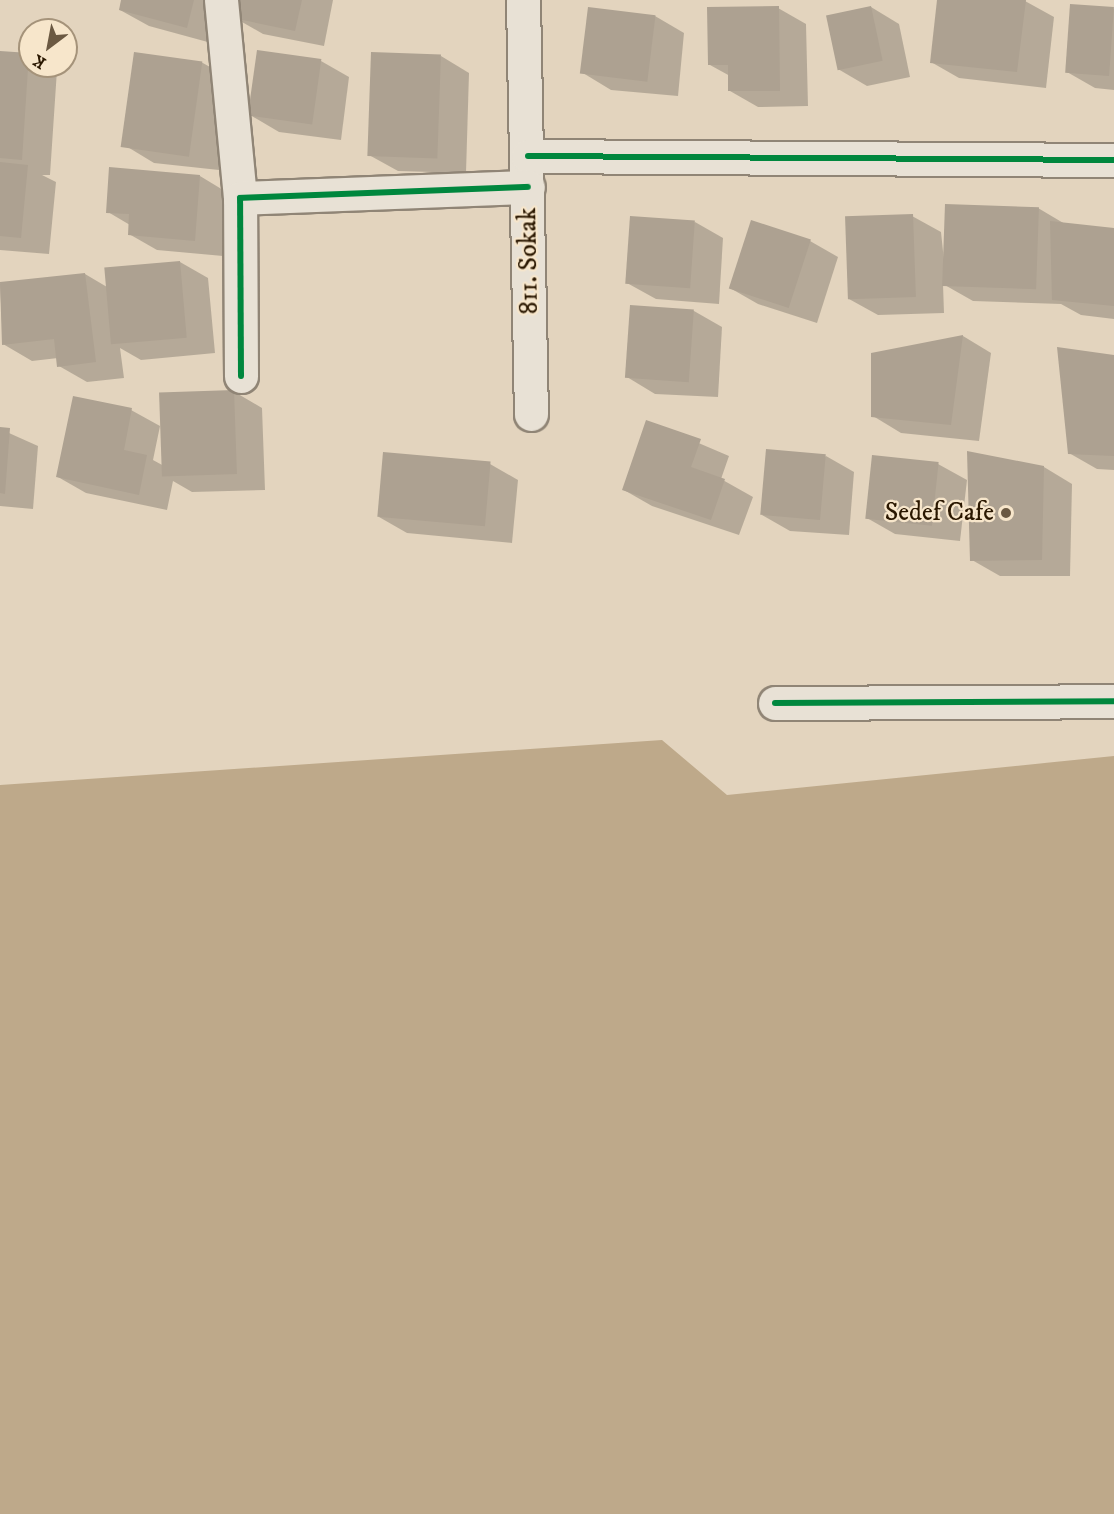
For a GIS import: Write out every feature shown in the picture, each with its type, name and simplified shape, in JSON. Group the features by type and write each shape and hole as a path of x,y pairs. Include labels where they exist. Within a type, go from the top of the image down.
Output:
{"street":[{"path":"221,0 240,198 241,376"},
{"name":"811. Sokak","path":"524,0 531,414"},
{"path":"240,198 528,172 1114,160"},
{"path":"776,703 1114,701"}],"shaded area":[{"path":"662,740 727,795 1114,756 1114,1514 0,1514 0,785"}],"building":[{"path":"121,0 194,0 187,28 119,10"},
{"path":"237,0 302,0 295,31 233,18"},
{"path":"937,0 1026,0 1017,72 930,63"},
{"path":"1070,4 1114,7 1109,76 1065,73"},
{"path":"779,6 780,91 728,91 728,65 708,65 707,7"},
{"path":"871,6 883,61 838,70 826,16"},
{"path":"588,7 655,15 647,82 580,74"},
{"path":"257,50 321,59 312,124 248,115"},
{"path":"0,51 18,52 18,78 27,78 22,160 0,158"},
{"path":"134,52 202,62 189,157 121,147"},
{"path":"371,52 441,54 437,158 367,156"},
{"path":"0,162 28,165 21,238 0,236"},
{"path":"109,167 200,175 195,241 128,235 129,214 106,213"},
{"path":"945,204 1039,207 1036,289 942,286"},
{"path":"913,214 916,297 848,299 845,216"},
{"path":"630,216 695,221 690,288 625,284"},
{"path":"751,220 811,239 789,308 729,288"},
{"path":"1050,221 1114,228 1114,306 1052,300"},
{"path":"180,261 187,338 111,344 104,268"},
{"path":"85,273 96,362 57,367 54,339 2,345 0,282"},
{"path":"630,305 694,309 689,382 625,378"},
{"path":"963,335 951,425 871,417 871,353"},
{"path":"1057,347 1114,355 1114,456 1068,454"},
{"path":"234,390 237,474 162,477 159,393"},
{"path":"73,396 132,408 124,450 147,455 139,495 56,477"},
{"path":"646,420 701,439 691,467 725,479 711,520 622,490"},
{"path":"0,427 10,428 5,494 0,493"},
{"path":"766,449 826,454 820,520 760,515"},
{"name":"Sedef Cafe","path":"967,451 1044,466 1042,560 970,561"},
{"path":"383,452 491,461 485,526 377,517"},
{"path":"872,455 939,462 932,526 865,519"}],"cycle path":[{"path":"528,156 1114,160"},
{"path":"241,376 240,198 528,187"},
{"path":"775,703 1114,701"}],"place":[{"name":"Sedef Cafe","path":"1006,513"}]}
